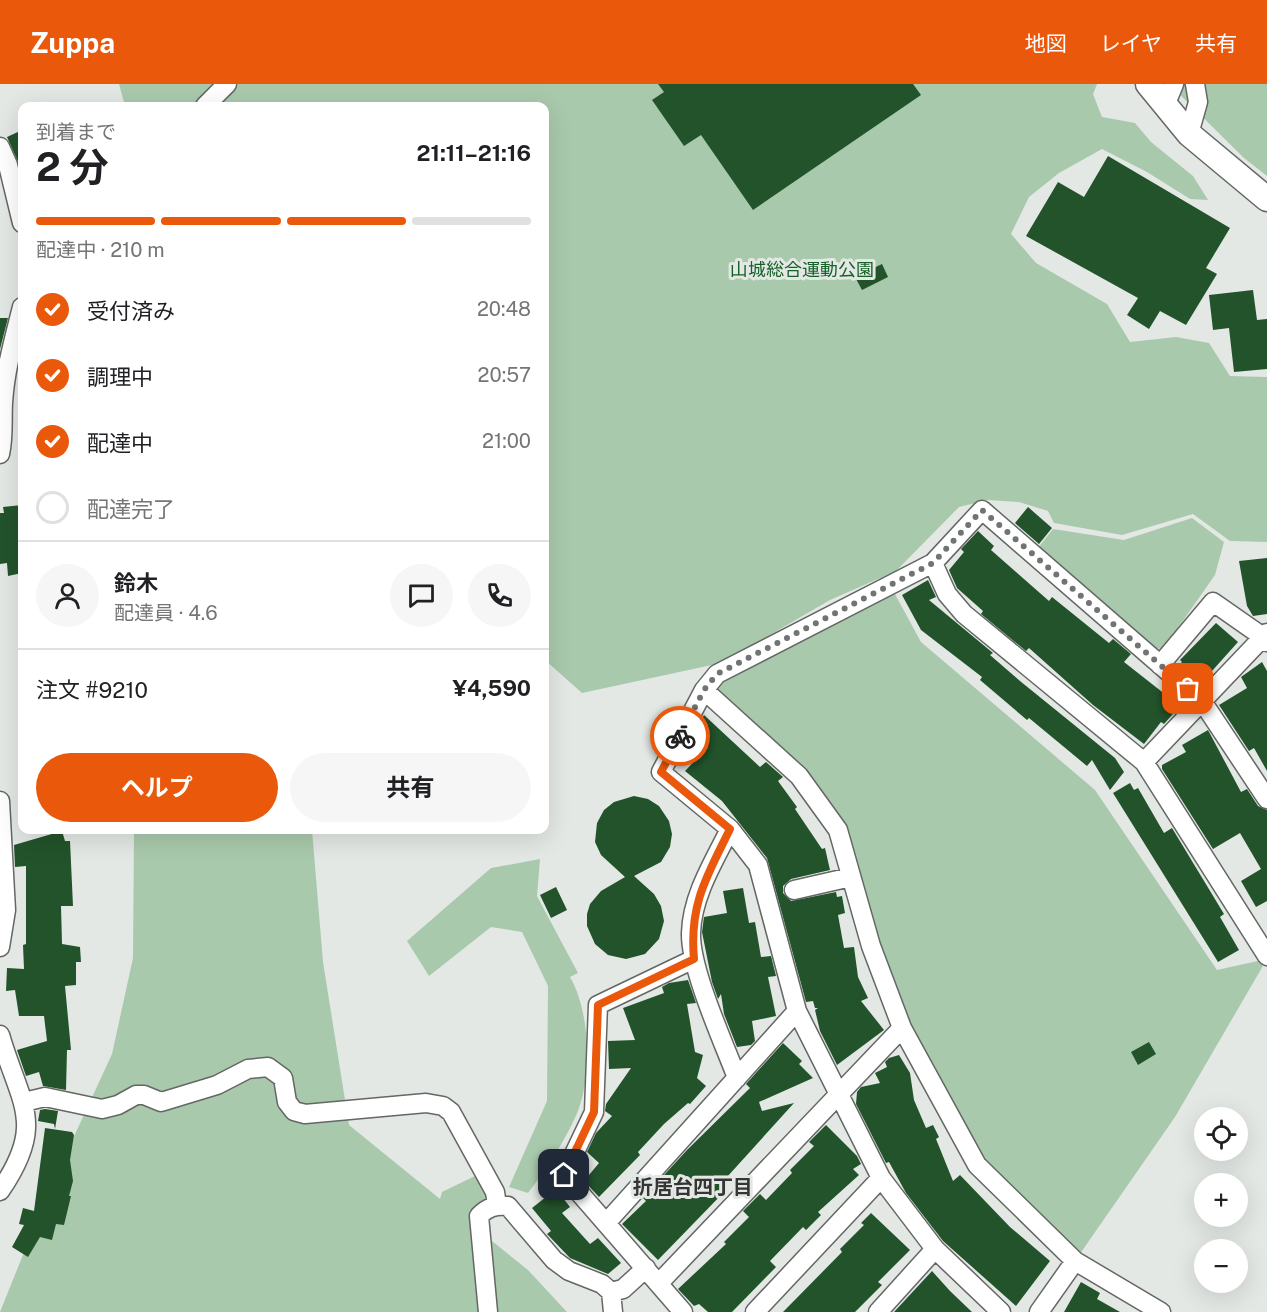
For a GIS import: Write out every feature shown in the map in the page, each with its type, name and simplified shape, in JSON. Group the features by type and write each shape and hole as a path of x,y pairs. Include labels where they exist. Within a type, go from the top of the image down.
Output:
{"street":[{"path":"208,102 227,84"},
{"path":"1148,84 1189,134 1267,199"},
{"path":"1165,106 1174,84"},
{"path":"1189,134 1197,90"},
{"path":"0,147 9,165 18,205"},
{"path":"0,454 13,434 3,405 9,359 18,323"},
{"path":"1001,1312 935,1249 881,1178 797,1011 779,894 730,829 661,772 704,690 717,674 933,563 982,510 1202,701 1267,799"},
{"path":"933,563 947,594 964,614 1144,762 1267,956"},
{"path":"1144,762 1266,637 1213,602 1160,665"},
{"path":"704,690 799,776 838,830 871,946 902,1029 977,1165 1075,1261 1161,1312"},
{"path":"0,801 6,910 0,947"},
{"path":"730,829 703,884 691,932 694,959 737,1078"},
{"path":"779,894 851,876"},
{"path":"683,1312 564,1175 594,1112 598,1005 694,959"},
{"path":"606,1222 797,1011"},
{"path":"659,1283 837,1094 902,1029"},
{"path":"0,1035 27,1113 26,1142 15,1170 0,1191"},
{"path":"24,1102 45,1097 102,1109 118,1105 136,1095 144,1095 161,1102 217,1085 248,1069 268,1067 283,1078 287,1102 294,1111 305,1114 426,1103 443,1106 451,1112 495,1192 497,1205"},
{"path":"754,1312 881,1178"},
{"path":"488,1312 479,1216 487,1208 497,1205 508,1206 554,1260 569,1271 602,1284 611,1292 613,1312"},
{"path":"878,1312 935,1249"},
{"path":"1039,1312 1075,1261"},
{"path":"611,1292 623,1288 646,1268"}],"green space":[{"name":"山城総合運動公園","path":"119,84 1097,84 1093,94 1102,117 1135,123 1151,142 1193,176 1208,200 1190,199 1147,172 1102,149 1059,173 1029,197 1011,234 1036,263 1107,304 1130,342 1176,337 1209,343 1230,376 1267,377 1267,542 1230,541 1193,514 1122,535 1054,523 1048,511 1019,502 988,500 959,507 896,571 830,600 730,658 890,585 921,642 1095,790 1217,970 1267,959 1175,1117 1075,1261 977,1165 902,1028 838,830 799,776 704,690 721,663 582,693 549,664 549,102 124,102"},
{"path":"1169,84 1267,84 1267,176 1244,158"},
{"path":"1192,518 1224,542 1215,575 1163,649 1151,648 1038,548 1053,529 1124,540"},
{"path":"134,834 312,834 323,962 349,1125 440,1199 442,1192 479,1174 490,1197 469,1211 472,1225 528,1270 567,1312 0,1312 47,1195 112,1054 133,958"},
{"path":"540,859 537,896 578,973 570,977 582,1007 587,1061 578,1111 556,1153 528,1193 509,1187 547,1101 548,986 522,932 491,927 429,976 407,941 491,868"}],"building":[{"path":"658,84 913,84 921,95 753,210 701,135 684,146 652,100 664,92"},
{"path":"18,132 18,162 7,137"},
{"path":"1108,156 1230,228 1206,268 1217,274 1186,325 1160,311 1149,329 1127,315 1138,298 1026,236 1058,182 1084,197"},
{"path":"882,264 888,277 862,290 855,277"},
{"path":"1253,290 1257,320 1267,319 1267,369 1234,372 1229,328 1213,330 1209,295"},
{"path":"0,318 8,318 0,349"},
{"path":"18,505 18,574 8,576 7,563 0,564 0,513 4,513 3,507"},
{"path":"1028,507 1052,528 1039,544 1015,523"},
{"path":"978,531 994,546 991,550 1049,601 1052,597 1109,643 1113,639 1131,654 1124,662 1180,706 1164,724 1161,722 1144,744 1093,705 1029,648 1026,651 981,614 983,611 957,588 949,570 964,552 961,549"},
{"path":"1267,558 1267,614 1253,616 1247,606 1239,561"},
{"path":"928,580 936,597 929,600 993,653 990,655 1020,681 1115,758 1124,772 1110,790 1092,760 1087,766 1029,718 1027,720 980,680 982,677 921,630 902,595"},
{"path":"1216,623 1238,642 1203,681 1196,674 1193,678 1178,666 1182,662 1180,660"},
{"path":"1262,662 1267,671 1267,771 1254,748 1249,751 1219,705 1247,688 1241,677"},
{"path":"704,715 760,767 766,762 783,777 778,781 797,807 795,809 822,849 825,848 830,870 791,879 783,886 783,893 791,901 836,892 837,897 842,896 845,913 838,915 844,948 854,947 858,977 868,998 861,1001 884,1030 837,1065 820,1031 815,1010 818,1008 815,1008 813,1001 806,1002 767,858 722,801 685,771 708,747 694,734"},
{"path":"1208,730 1241,792 1247,789 1258,806 1267,810 1267,901 1256,907 1241,881 1261,869 1240,833 1213,849 1162,769 1162,765 1186,752 1182,745"},
{"path":"1130,783 1134,790 1138,788 1164,833 1172,828 1224,914 1220,917 1239,950 1218,962 1113,793"},
{"path":"634,796 648,799 659,806 669,821 672,834 670,847 661,862 634,876 654,894 661,906 664,921 659,939 645,954 626,959 608,955 595,944 587,926 587,914 590,904 601,891 625,877 601,855 595,842 597,823 604,810 614,802"},
{"path":"52,834 63,834 65,841 70,841 73,906 61,906 62,944 80,947 81,962 76,962 76,985 65,986 71,1050 67,1050 66,1090 43,1086 39,1072 26,1076 17,1050 47,1041 44,1016 19,1016 15,990 6,991 7,968 24,969 23,945 26,944 26,866 15,867 14,845"},
{"path":"556,887 567,910 551,918 540,895"},
{"path":"743,888 749,923 755,922 761,957 771,956 776,976 768,977 776,1016 752,1021 755,1041 751,1045 737,1047 724,1014 721,994 718,999 712,982 702,932 704,917 727,913 723,891"},
{"path":"688,980 696,1003 687,1004 695,1052 703,1055 697,1078 706,1086 690,1104 688,1103 664,1124 638,1152 640,1155 599,1197 584,1181 599,1163 587,1152 596,1133 612,1116 605,1111 606,1104 631,1068 609,1069 608,1041 635,1040 623,1008 664,993 662,987 669,983"},
{"path":"1149,1042 1156,1054 1138,1065 1131,1052"},
{"path":"783,1043 802,1061 799,1064 813,1078 759,1102 762,1111 794,1103 727,1177 730,1181 723,1188 726,1190 658,1260 622,1224 646,1201 643,1198 687,1150 750,1088 746,1084"},
{"path":"899,1055 910,1073 914,1100 926,1128 933,1125 939,1137 936,1139 953,1181 960,1175 1010,1227 1050,1261 1016,1306 943,1241 906,1193 889,1162 886,1163 856,1104 857,1092 861,1087 880,1083 875,1073 887,1067 885,1062 889,1058"},
{"path":"40,1110 58,1111 55,1129 54,1124 38,1121"},
{"path":"826,1125 857,1156 861,1164 853,1169 859,1175 818,1212 821,1215 806,1230 803,1227 770,1261 776,1267 732,1312 708,1312 699,1304 694,1306 678,1289 726,1244 724,1242 749,1217 743,1211 760,1194 766,1200 792,1173 790,1170 814,1146 809,1142"},
{"path":"45,1128 72,1132 74,1135 70,1160 73,1181 64,1225 56,1224 52,1240 40,1237 28,1257 12,1247 24,1225 19,1224 23,1208 34,1211"},
{"path":"556,1189 570,1207 562,1213 590,1244 598,1238 621,1263 608,1274 570,1258 547,1234 551,1231 532,1208"},
{"path":"871,1213 910,1250 878,1282 882,1285 855,1312 783,1312 842,1252 840,1249 864,1225 861,1223"},
{"path":"932,1271 950,1291 972,1312 894,1312"},
{"path":"1081,1282 1100,1293 1097,1299 1120,1312 1064,1312"}],"way so far":[{"path":"680,736 704,690 717,674 933,563 982,510 1188,689"}],"district":[{"name":"折居台四丁目","path":"693,1187"}],"route":[{"path":"564,1175 594,1112 598,1005 694,959 691,932 696,907 703,884 730,829 661,772 680,736"}]}
